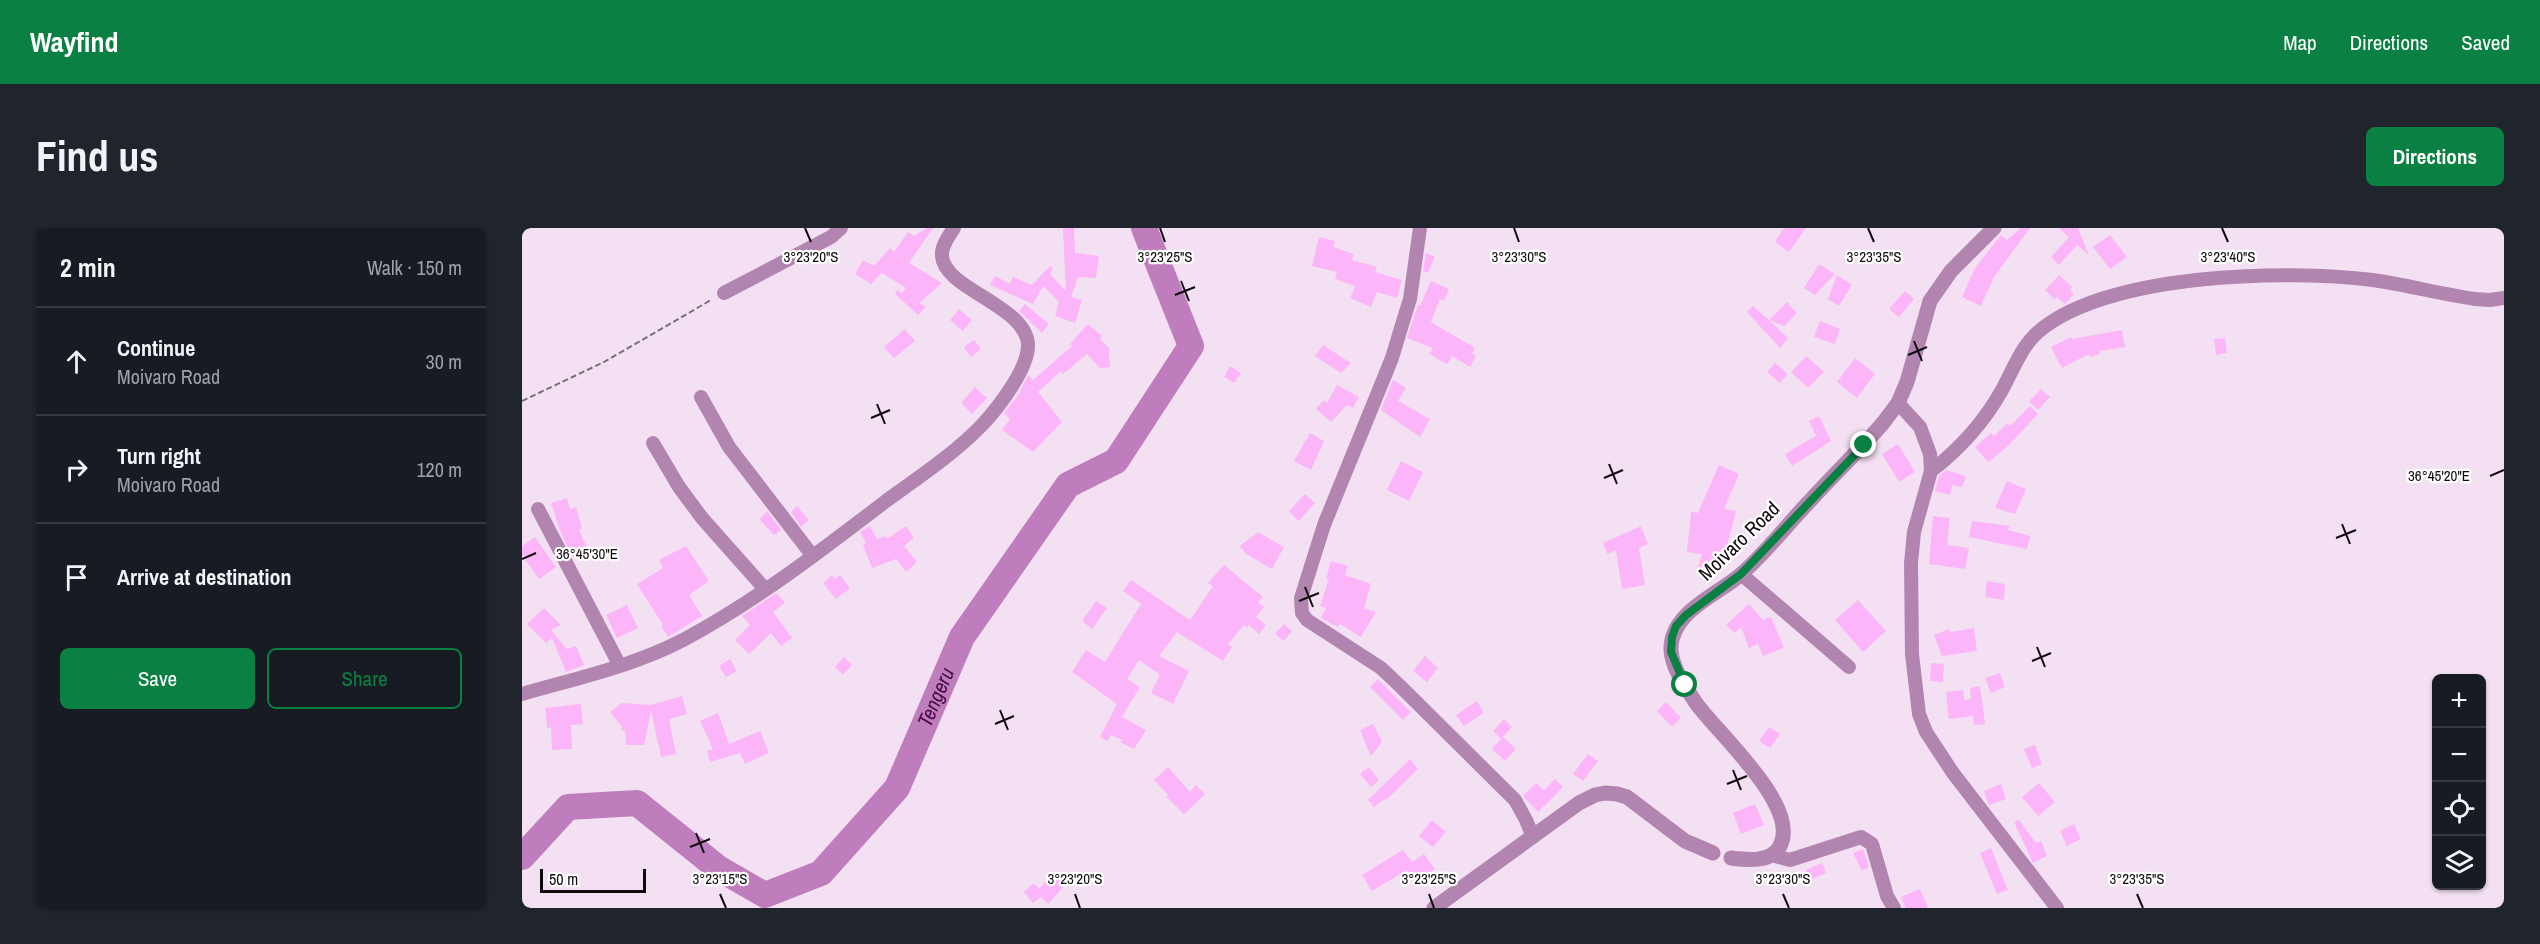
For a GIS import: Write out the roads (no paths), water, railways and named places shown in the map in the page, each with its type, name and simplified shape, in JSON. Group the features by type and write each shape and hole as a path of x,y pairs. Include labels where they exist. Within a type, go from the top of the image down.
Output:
{"street":[{"path":"724,293 831,237 841,228"},
{"path":"522,694 620,666 685,639 765,589 963,443 997,407 1022,368 1028,351 1028,341 1018,324 1006,312 957,279 944,265 942,250 954,228"},
{"path":"1420,228 1410,299 1392,358 1324,525 1301,598 1302,613 1307,620 1381,668 1399,685 1506,790 1521,808 1533,837"},
{"name":"Moivaro Road","path":"1771,855 1778,850 1784,840 1784,829 1771,797 1748,764 1698,705 1675,666 1671,652 1672,637 1676,626 1686,615 1741,574 1852,458 1898,403 1908,382 1930,301 1951,271 1994,228"},
{"path":"1931,471 1949,458 1981,424 2024,349 2038,333 2077,310 2123,293 2211,279 2299,276 2373,280 2475,298 2490,300 2504,298"},
{"path":"701,398 729,447 812,555"},
{"path":"1898,403 1916,422 1926,437 1931,471 1914,532 1911,563 1912,654 1919,714 1926,732 1953,773 2057,908"},
{"path":"653,443 679,487 702,518 765,589"},
{"path":"538,509 620,666"},
{"path":"1741,574 1849,667"},
{"path":"1434,908 1570,809 1595,795 1617,794 1638,803 1685,841 1731,858 1750,860 1771,855 1790,860 1861,837 1872,844 1887,896 1894,908"}],"waterway":[{"name":"Tengeru","path":"522,857 568,807 637,803 718,868 765,895 821,873 897,788 962,637 1068,485 1116,461 1191,346 1144,228"}]}
